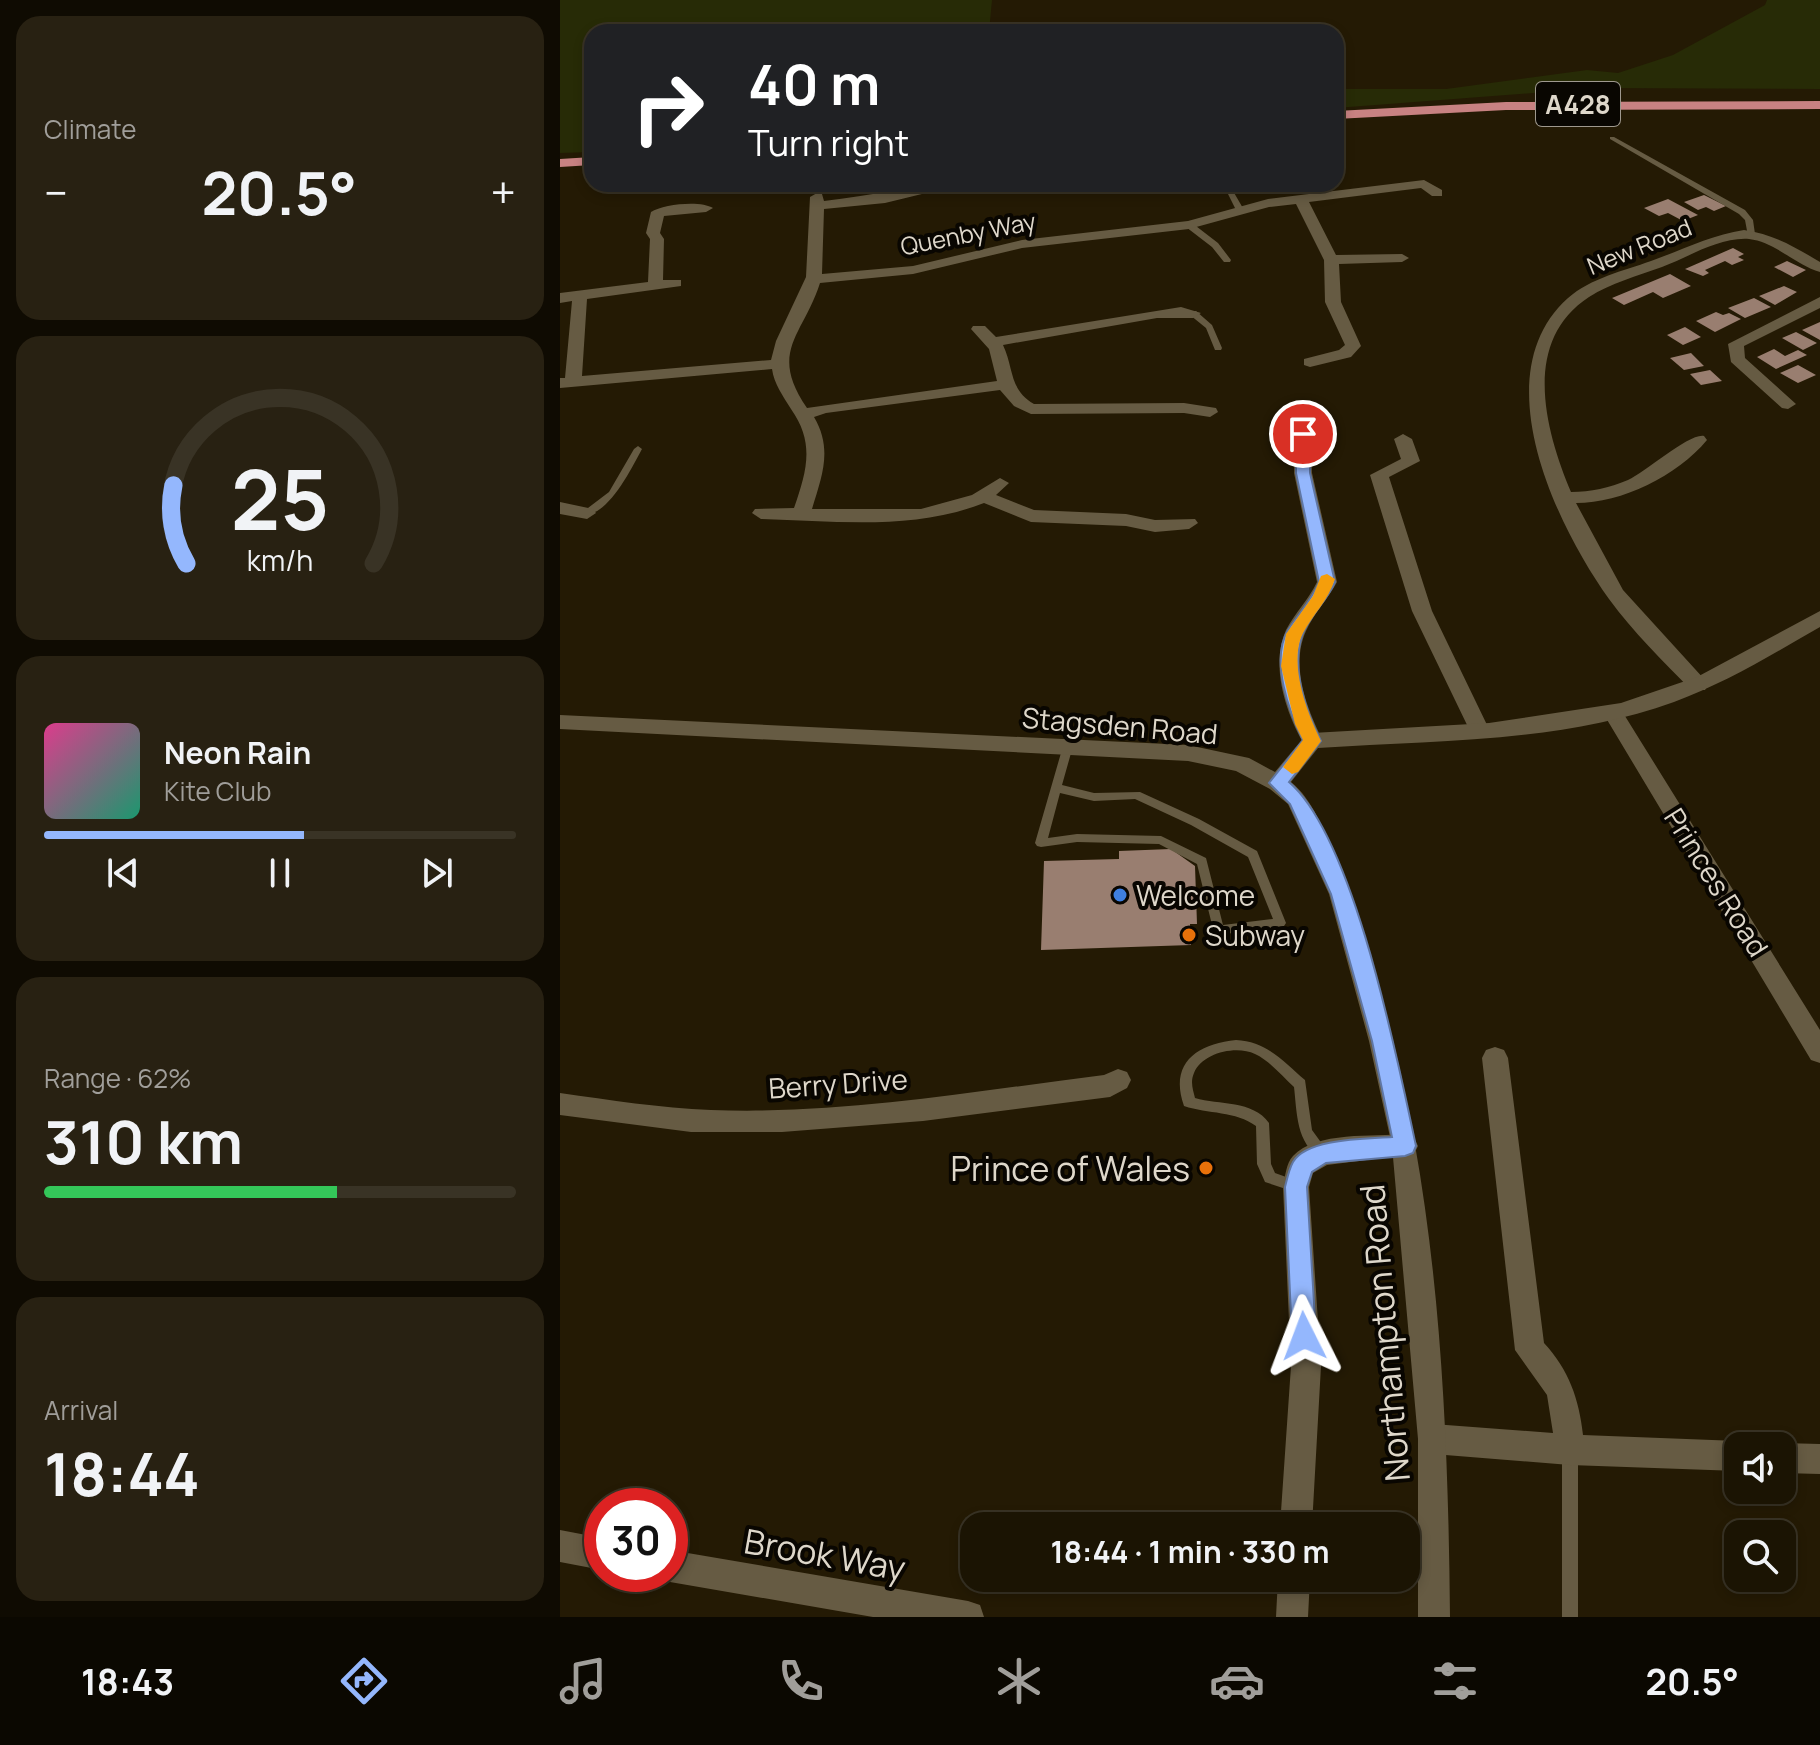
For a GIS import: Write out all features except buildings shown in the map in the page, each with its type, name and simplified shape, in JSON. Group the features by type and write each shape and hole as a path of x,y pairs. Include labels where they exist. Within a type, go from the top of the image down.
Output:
{"highway":[{"name":"A428","path":"1344,115 1506,106 1820,105"},
{"path":"560,163 584,162"}],"street":[{"name":"Quenby Way","path":"814,279 879,275 1022,244 1189,225 1240,210 1300,198 1424,184 1437,193"},
{"path":"802,513 815,469 817,447 814,431 784,381 779,364 783,347 814,279 817,201 885,199 918,192"},
{"path":"1300,198 1331,260 1333,302 1352,338 1353,346 1345,354 1310,362"},
{"path":"655,286 657,239 653,233 658,212 706,208"},
{"path":"1751,234 1781,244 1820,268"},
{"name":"New Road","path":"1698,685 1641,625 1587,550 1536,412 1539,365 1559,318 1574,301 1597,287 1728,236 1751,234"},
{"path":"1331,260 1402,258"},
{"path":"560,298 676,283"},
{"path":"580,295 567,382 779,364"},
{"path":"1788,404 1737,359 1736,344 1820,302"},
{"path":"994,343 1029,333 1097,326 1175,309 1193,313"},
{"path":"979,329 994,343 1004,385 1016,401 1042,411 1184,408 1210,412"},
{"path":"1743,388 1761,382"},
{"path":"803,415 824,408 1004,385"},
{"path":"1303,434 1303,473 1327,582 1321,597 1294,634 1289,666 1303,724 1312,741"},
{"path":"1403,439 1411,461 1379,475 1422,611 1479,729"},
{"path":"1567,498 1594,500 1632,485 1672,462 1698,440"},
{"path":"761,513 920,516 949,512 986,497 1000,483"},
{"path":"986,497 1031,516 1126,520 1151,533 1189,523"},
{"path":"560,508 587,513"},
{"path":"1278,783 1312,741 1535,725 1613,713 1698,685 1820,618"},
{"name":"Princes Road","path":"1613,713 1820,1052"},
{"name":"Stagsden Road","path":"560,722 1188,753 1241,764 1278,783"},
{"name":"Northampton Road","path":"1278,783 1297,799 1341,894 1382,1041 1405,1146 1433,1439 1434,1617"},
{"path":"1495,1058 1530,1350 1554,1373 1563,1393 1570,1450"},
{"name":"Berry Drive","path":"560,1104 663,1119 719,1122 855,1118 1110,1086 1118,1080"},
{"path":"1297,1512 1306,1366 1296,1187 1302,1165 1323,1153 1405,1146"},
{"path":"1433,1439 1570,1450 1724,1456"},
{"path":"1796,1458 1820,1459"},
{"path":"560,1546 584,1551"},
{"name":"Brook Way","path":"688,1569 968,1617"},
{"path":"1292,1617 1293,1592"}],"lane":[{"name":"New Road","path":"1612,138 1742,212 1749,220 1751,234"},
{"path":"1230,192 1240,210"},
{"path":"1189,225 1215,245 1227,260"},
{"path":"1193,313 1209,327 1218,348"},
{"path":"587,513 612,494 638,449"},
{"path":"1056,788 1094,797 1136,795 1195,822 1253,854 1280,923 1218,930 1202,861 1161,840 1077,838 1041,843 1056,788 1068,746"},
{"path":"1296,1187 1270,1178 1264,1164 1262,1123 1253,1115 1236,1108 1203,1108 1189,1102 1185,1077 1193,1061 1211,1050 1239,1044 1259,1049 1300,1084 1306,1132 1323,1153"},
{"path":"1570,1450 1570,1617"}],"green space":[{"path":"560,0 992,0 990,24 584,24 584,152 560,153"},
{"path":"1767,0 1820,0 1820,89 1598,88 1344,107 1344,89 1446,89 1587,70 1618,73 1673,55 1765,5"}],"slow traffic":[{"path":"1292,767 1312,741 1303,724 1289,666 1294,634 1321,597 1327,579"}],"place":[{"name":"Welcome","path":"1120,895"},
{"name":"Subway","path":"1189,935"},
{"name":"Prince of Wales","path":"1206,1168"}],"route":[{"path":"1303,434 1303,473 1327,582 1321,597 1294,634 1289,666 1303,724 1312,741 1278,783 1297,799 1341,894 1382,1041 1405,1146 1323,1153 1302,1165 1296,1187 1304,1336"}]}
